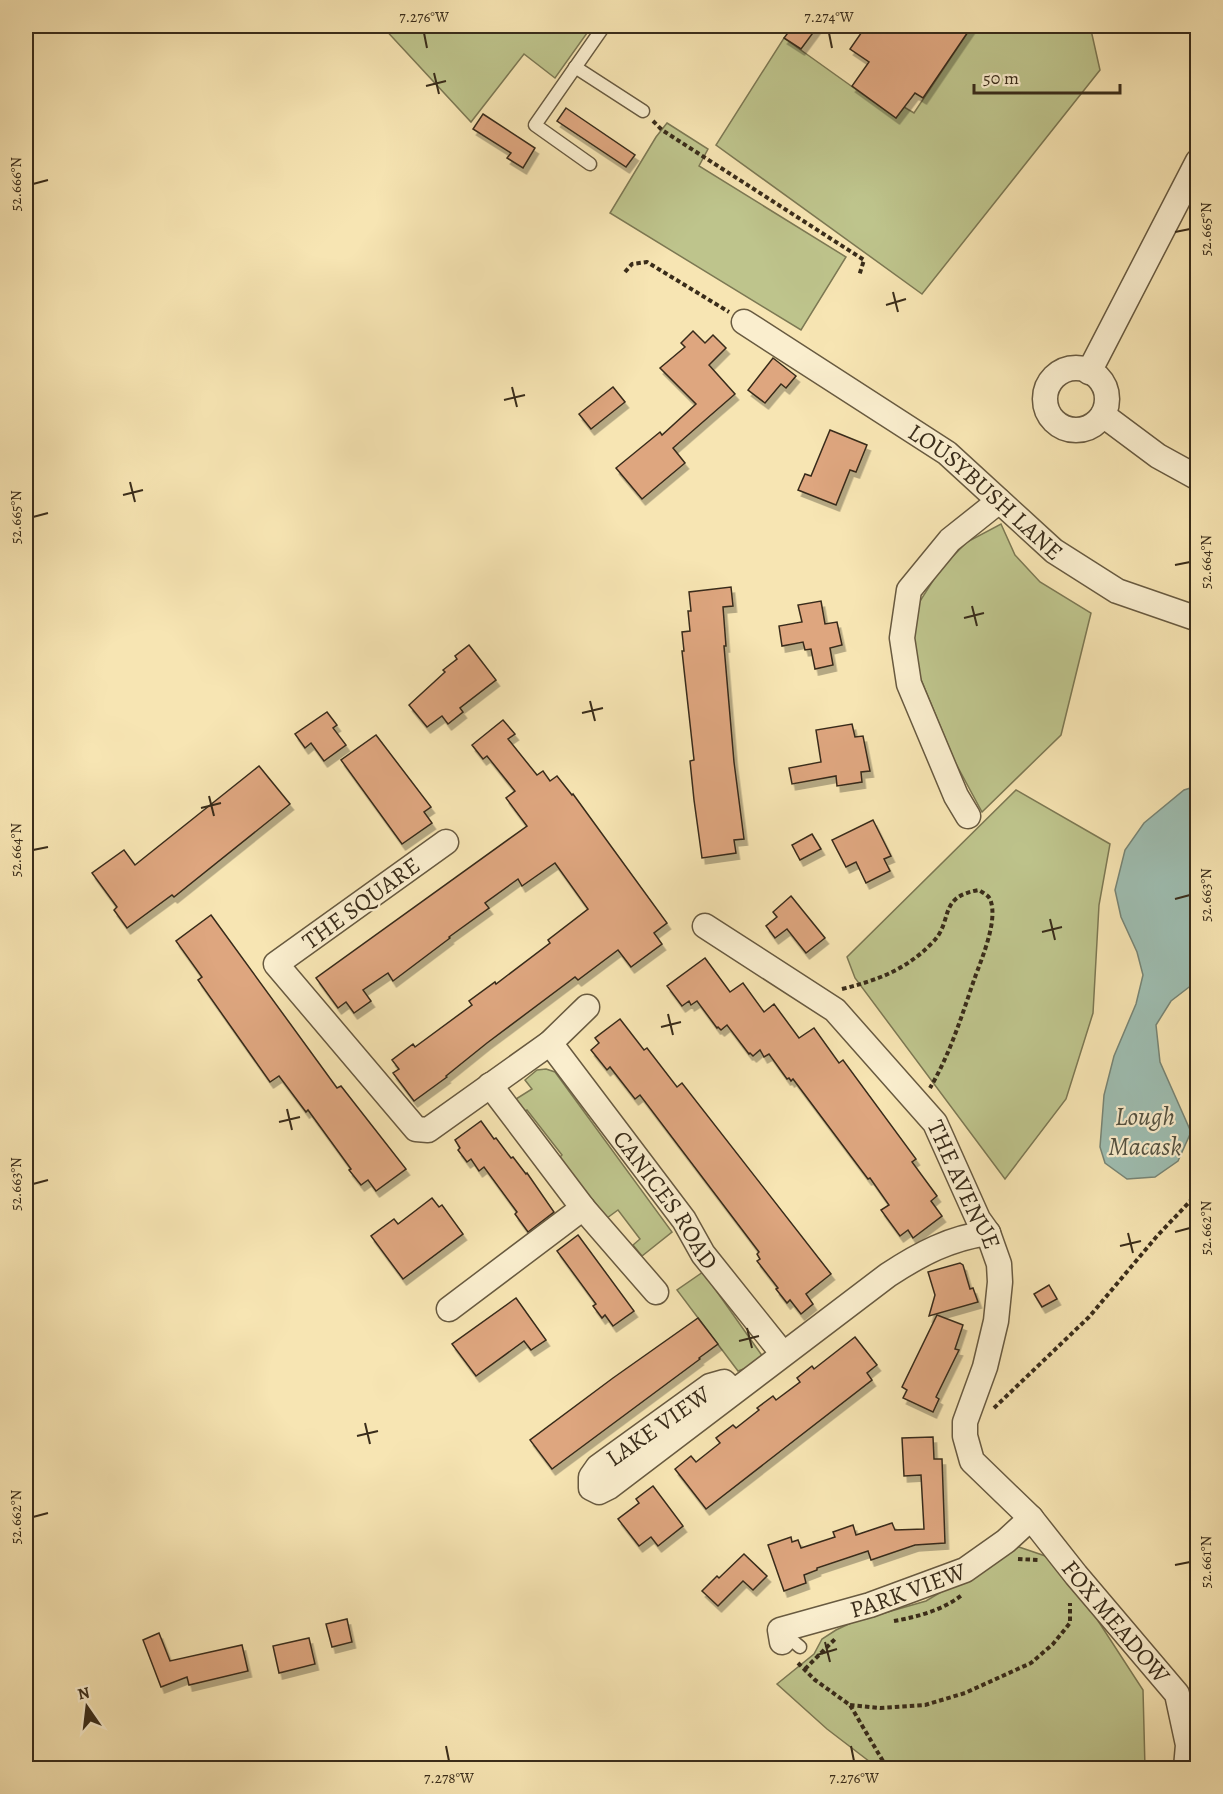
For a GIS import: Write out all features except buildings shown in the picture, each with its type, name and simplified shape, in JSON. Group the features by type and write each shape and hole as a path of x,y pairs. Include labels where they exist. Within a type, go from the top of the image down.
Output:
{"street":[{"path":"1089,372 1197,161"},
{"name":"LOUSYBUSH LANE","path":"744,322 947,453 1054,551 1117,591 1197,619"},
{"path":"1071,369 1089,372 1096,376 1104,387 1107,400 1103,415 1092,426 1077,431 1062,428 1050,417 1045,403 1047,387 1057,375 1071,369"},
{"path":"1103,415 1158,456 1197,478"},
{"path":"968,816 956,796 909,684 902,638 909,590 950,540 999,501"},
{"name":"THE SQUARE","path":"446,842 276,964 416,1129 428,1130 490,1085"},
{"name":"THE AVENUE","path":"705,926 835,1010 935,1123 978,1218 988,1233 999,1264 1000,1282 996,1321 985,1367 965,1422 965,1436 972,1461 1031,1518"},
{"path":"587,1007 550,1043 490,1085 583,1208 656,1292"},
{"name":"CANICES ROAD","path":"550,1043 684,1220 703,1254 783,1354"},
{"path":"449,1310 583,1208"},
{"name":"LAKE VIEW","path":"733,1390 724,1382 710,1386 598,1467 591,1477 591,1488 599,1492 609,1487 844,1306 913,1259 965,1236 988,1233"},
{"name":"PARK VIEW","path":"787,1640 870,1605 965,1570 1005,1541 1031,1518"},
{"name":"FOX MEADOW","path":"1031,1518 1177,1694 1188,1745 1186,1768"}],"lane":[{"path":"590,164 535,125 604,26"},
{"path":"575,67 643,111"}],"path":[{"path":"643,111 662,130 864,260 859,276"},
{"path":"625,272 632,264 647,262 744,322"},
{"path":"808,993 837,990 875,980 902,969 934,941 952,902 968,892 979,890 987,895 990,900 991,925 968,1004 940,1071 929,1090 917,1102"},
{"path":"990,1412 1089,1317 1157,1236 1197,1193"},
{"path":"1016,1559 1043,1562"},
{"path":"888,1622 918,1617 956,1600 964,1593"},
{"path":"849,1706 880,1708 925,1705 965,1693 1030,1663 1053,1644 1070,1623 1071,1605 1066,1595"},
{"path":"805,1669 834,1639 844,1633"},
{"path":"787,1640 786,1650 815,1680 849,1706 887,1768"}],"green space":[{"path":"382,26 592,26 555,78 524,54 471,122"},
{"path":"972,26 1085,26 1091,30 1100,70 922,294 716,145 784,38 896,118 904,107 914,113"},
{"path":"667,123 708,149 699,166 846,257 801,330 610,213 656,137"},
{"path":"1001,524 1015,555 1040,582 1091,613 1061,735 982,812 955,762 920,677 911,639 915,609 941,568 967,542"},
{"path":"1016,790 1110,844 1099,905 1093,1013 1066,1099 1005,1179 855,978 847,957"},
{"path":"546,1069 555,1072 672,1232 642,1256 633,1245 640,1239 618,1210 607,1218 593,1200 589,1203 557,1160 562,1155 516,1099 532,1089 525,1080 537,1070"},
{"path":"703,1272 763,1357 752,1366 738,1371 677,1290"},
{"path":"1019,1547 1054,1559 1080,1593 1143,1690 1145,1768 878,1768 827,1729 777,1684 814,1654 822,1639 836,1630 853,1622 926,1601 988,1564 1004,1551"}],"water":[{"name":"Lough Macask","path":"1197,786 1197,981 1171,1001 1156,1025 1160,1062 1191,1132 1178,1161 1155,1177 1127,1179 1105,1163 1100,1147 1104,1095 1114,1056 1136,1004 1143,975 1137,952 1121,917 1115,890 1125,850 1144,823 1184,790"}]}
